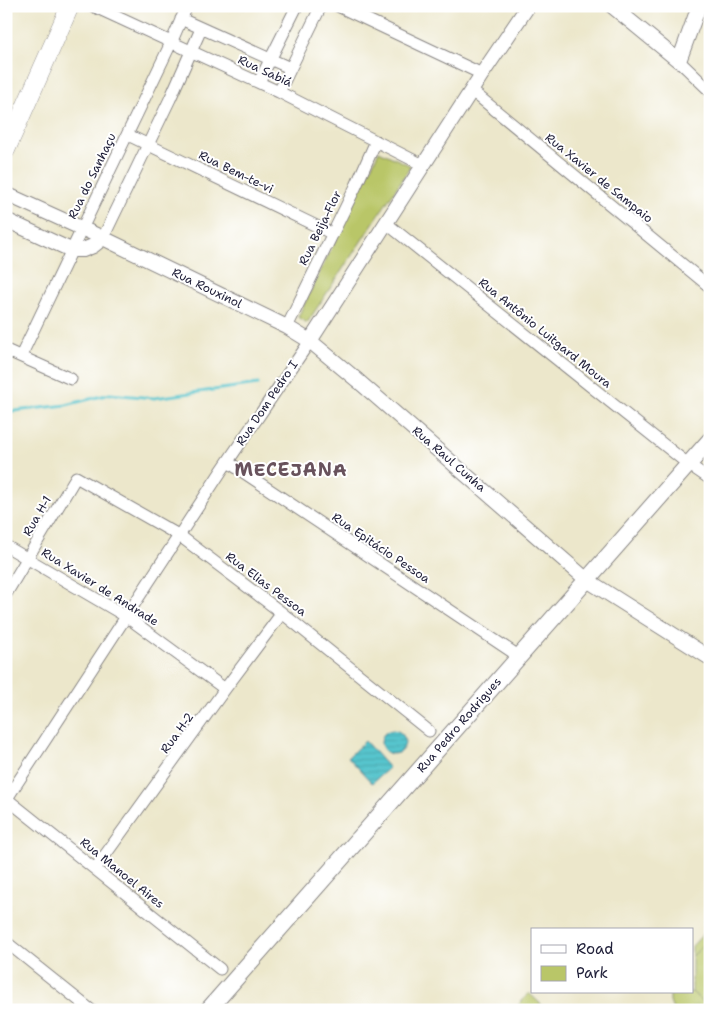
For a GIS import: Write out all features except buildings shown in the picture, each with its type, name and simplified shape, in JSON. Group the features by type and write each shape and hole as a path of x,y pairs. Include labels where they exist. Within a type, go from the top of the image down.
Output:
{"main road":[{"path":"7,145 70,6"},
{"name":"Rua Pedro Rodrigues","path":"208,1010 710,440"}],"street":[{"name":"Rua Sabiá","path":"93,6 259,82 423,165"},
{"name":"Rua do Sanhaçu","path":"21,356 128,135 187,6"},
{"path":"259,82 297,6"},
{"path":"279,92 321,6"},
{"path":"338,6 482,74"},
{"name":"Rua Dom Pedro I","path":"7,799 528,6"},
{"path":"612,6 679,62 710,91"},
{"path":"679,62 699,6"},
{"name":"Rua Sabiá","path":"181,19 290,68"},
{"path":"6,220 71,250 83,250 93,246 103,238 201,29"},
{"name":"Rua Xavier de Sampaio","path":"472,91 710,287"},
{"name":"Rua Bem-te-vi","path":"128,135 333,234"},
{"name":"Rua Beija-Flor","path":"287,327 376,141"},
{"name":"Rua Rouxinol","path":"6,194 103,238 310,340"},
{"name":"Rua Antônio Luitgard Moura","path":"386,223 688,464 710,479"},
{"name":"Rua Raul Cunha","path":"310,340 587,580 710,658"},
{"path":"6,350 71,378"},
{"name":"Rua Epitácio Pessoa","path":"228,462 520,657"},
{"name":"Rua Elias Pessoa","path":"76,477 180,536 282,613 429,730"},
{"name":"Rua H-1","path":"6,594 76,477"},
{"name":"Rua Xavier de Andrade","path":"6,546 127,617 225,689"},
{"name":"Rua H-2","path":"95,869 282,613"},
{"name":"Rua Manoel Aires","path":"7,799 220,969"},
{"path":"6,942 91,1010"}],"green space":[{"path":"379,151 411,166 307,323 298,317"},
{"path":"710,927 710,938 694,955 694,944"},
{"path":"710,938 710,1008 694,994 694,955"},
{"path":"529,993 547,1010 514,1010"},
{"path":"670,994 694,994 710,1010 673,1010"}],"water":[{"path":"393,730 398,731 404,737 404,747 398,753 393,754 388,753 382,747 381,742 382,737 388,731"},
{"path":"365,741 389,768 372,783 348,757"}],"waterway":[{"path":"6,412 66,405 110,394 154,398 258,384"}],"district":[{"name":"MECEJANA","path":"291,470"}]}
